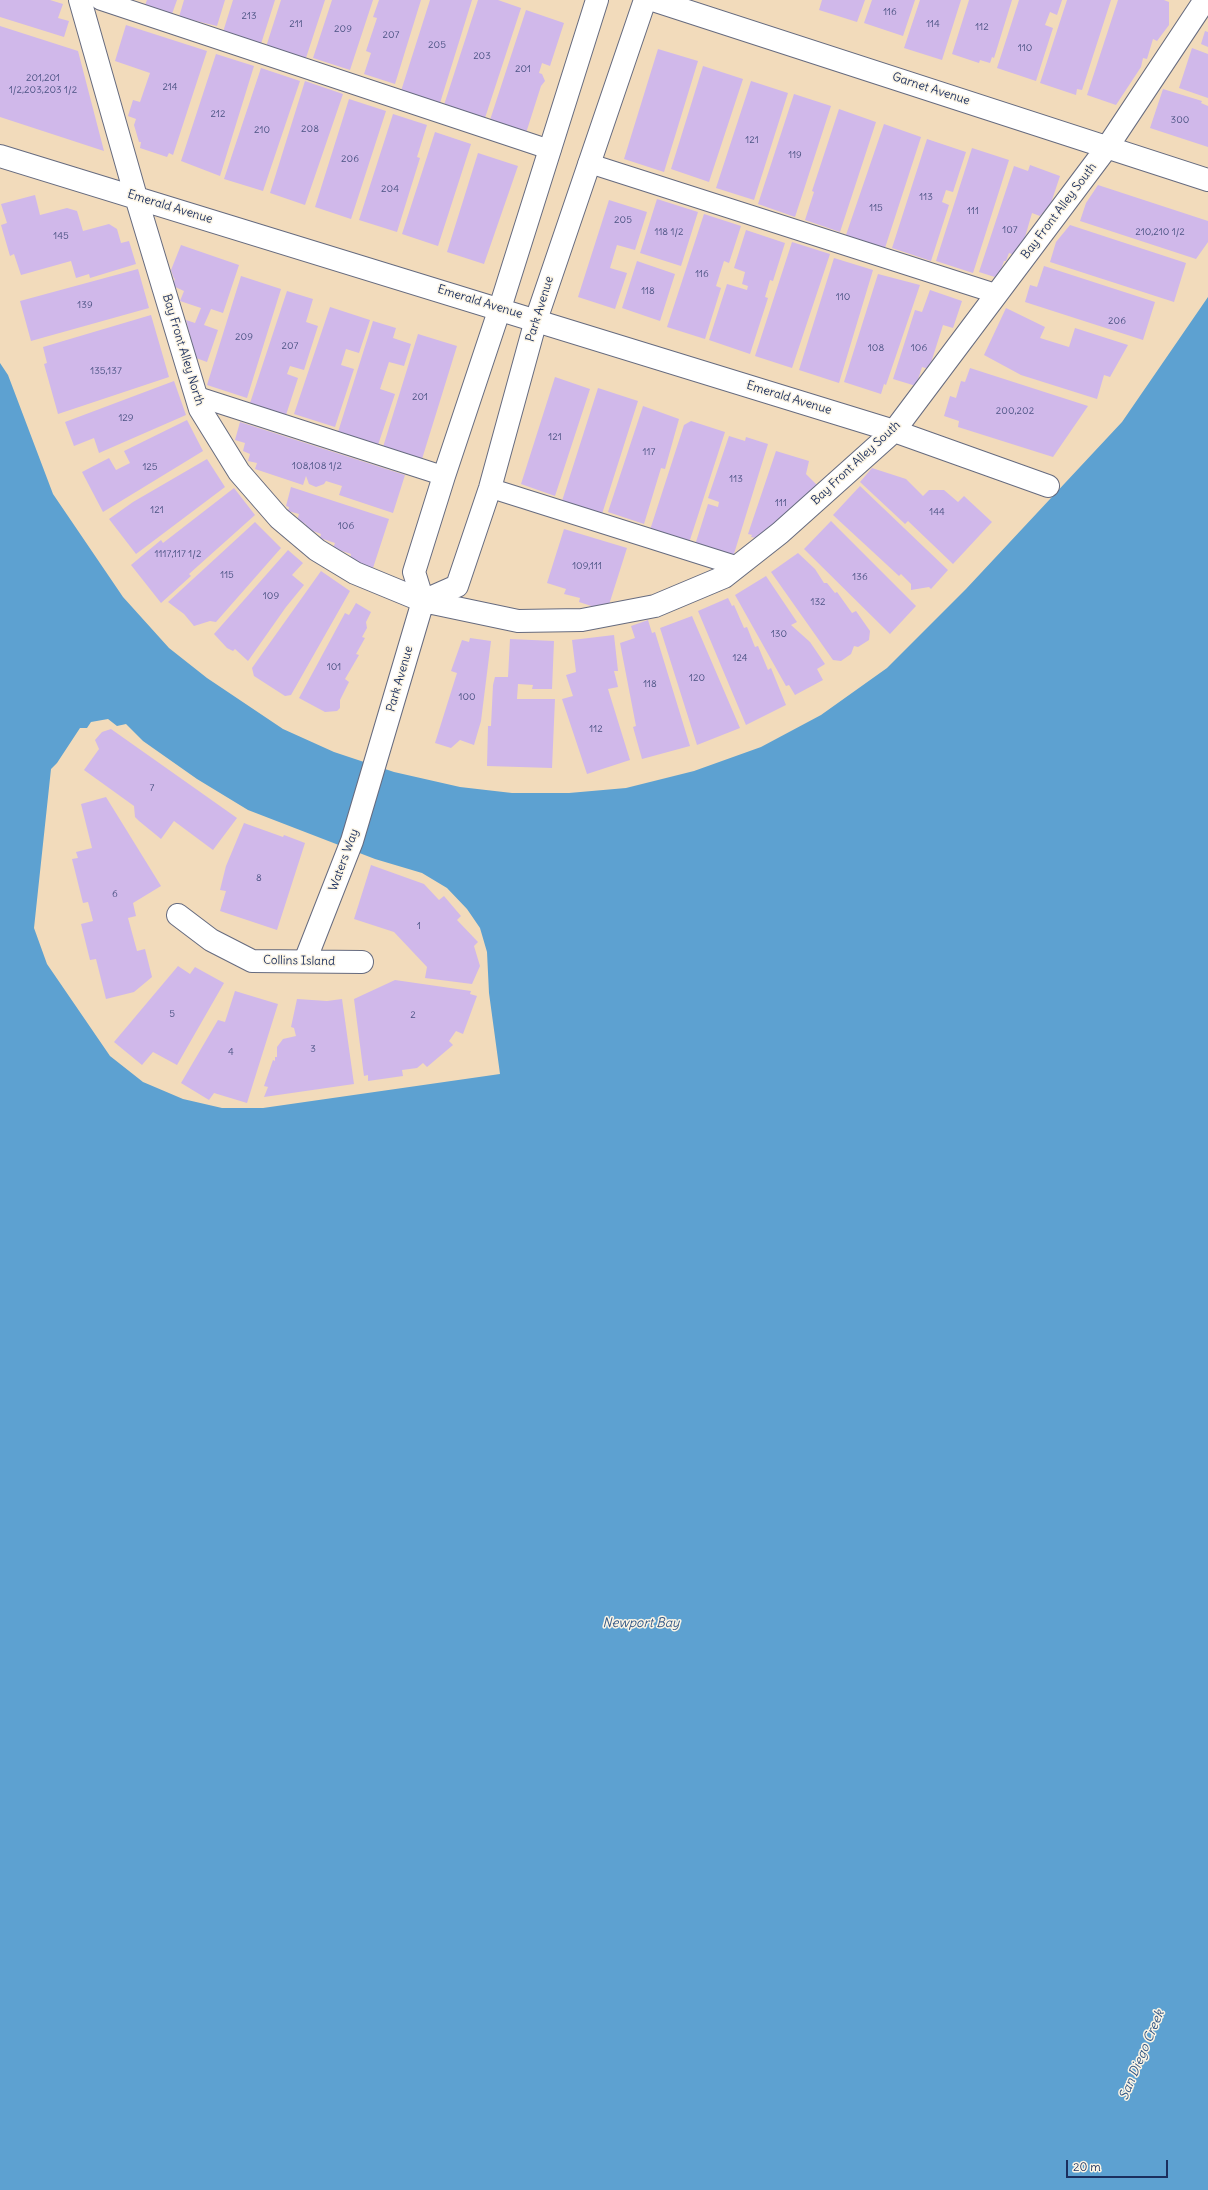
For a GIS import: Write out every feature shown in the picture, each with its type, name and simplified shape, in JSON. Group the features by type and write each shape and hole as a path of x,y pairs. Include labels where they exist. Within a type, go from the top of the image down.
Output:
{"street":[{"name":"Bay Front Alley North","path":"80,0 136,196 200,409 240,472 279,518 317,550 355,573 423,601"},
{"path":"423,601 414,572 551,150 597,0"},
{"name":"Park Avenue","path":"378,758 423,601 457,586 490,488 536,320 588,163 645,0"},
{"name":"Garnet Avenue","path":"653,0 1108,146 1208,180"},
{"name":"Bay Front Alley South","path":"423,601 518,621 582,620 655,606 724,577 780,533 894,431 1108,146 1205,0"},
{"name":"Emerald Avenue","path":"0,156 136,196 894,431 1048,486"},
{"name":"Waters Way","path":"306,961 352,841 378,758"},
{"name":"Collins Island","path":"178,915 211,940 252,961 362,962"}],"lane":[{"path":"100,0 551,150"},
{"path":"588,163 997,294"},
{"path":"196,396 444,476"},
{"path":"490,488 737,566"}],"water":[{"name":"Newport Bay","path":"1208,297 1208,2190 0,2190 0,363 8,375 53,494 123,597 169,648 207,678 283,729 334,752 394,772 460,787 512,793 569,793 626,788 694,771 761,747 821,715 887,668 966,589 1122,422","holes":["108,719 117,726 126,724 143,741 197,779 248,810 375,859 422,873 447,888 467,909 480,928 487,952 489,993 500,1074 263,1108 222,1108 183,1099 143,1082 110,1056 47,964 34,928 51,769 57,763 80,728 87,728 91,722"]}],"building":[{"path":"0,0 50,0 63,4 58,18 69,21 64,37 0,17"},
{"path":"147,0 177,0 172,14 145,5"},
{"path":"184,0 225,0 217,26 179,17"},
{"path":"233,0 275,0 261,44 223,32"},
{"path":"281,0 325,0 305,61 266,47"},
{"path":"332,0 373,0 350,70 313,58"},
{"path":"379,0 421,0 395,84 364,74 371,53 366,51 377,18 373,17"},
{"path":"430,0 472,0 440,103 401,91"},
{"path":"478,0 498,0 521,8 485,118 444,105"},
{"path":"822,0 865,0 857,22 819,10"},
{"path":"872,0 915,0 903,36 864,23"},
{"path":"920,0 961,0 942,60 904,48"},
{"path":"969,0 1012,0 994,58 992,57 990,63 980,60 979,63 952,54"},
{"path":"1019,0 1062,0 1057,15 1050,12 1045,25 1053,28 1036,81 997,68"},
{"path":"1067,0 1111,0 1082,90 1077,89 1076,95 1040,83"},
{"path":"1118,0 1164,0 1169,2 1169,25 1157,41 1153,39 1147,59 1143,58 1141,67 1116,105 1087,95"},
{"path":"526,10 564,23 550,66 542,63 539,73 542,74 545,81 541,86 526,133 490,120"},
{"path":"126,25 207,51 173,155 169,153 167,157 140,148 141,142 139,142 134,125 136,119 128,116 133,100 140,102 150,73 115,61"},
{"path":"0,26 78,51 104,151 0,117"},
{"path":"1205,31 1208,32 1208,47 1201,44"},
{"path":"1192,48 1208,54 1208,98 1179,88"},
{"path":"658,49 698,61 664,172 624,159"},
{"path":"216,54 254,66 220,176 181,161"},
{"path":"703,66 743,79 709,182 671,169"},
{"path":"261,68 300,81 263,191 224,179"},
{"path":"305,81 343,94 305,205 270,193"},
{"path":"751,81 788,93 754,200 716,188"},
{"path":"1163,89 1202,101 1201,103 1208,106 1208,147 1150,128"},
{"path":"794,94 831,106 795,217 758,204"},
{"path":"349,99 386,111 351,219 315,207"},
{"path":"839,109 876,122 840,232 805,220 814,192 812,191"},
{"path":"393,114 427,125 417,157 420,158 397,232 359,220"},
{"path":"884,124 921,137 885,248 846,235"},
{"path":"435,132 471,144 438,246 402,234"},
{"path":"927,139 966,152 953,192 946,190 942,202 949,205 931,261 892,248"},
{"path":"972,148 1009,160 973,273 936,261"},
{"path":"478,153 518,166 484,264 447,252"},
{"path":"1030,165 1060,176 1051,203 1040,216 1032,213 1023,244 1014,255 1009,253 1006,261 1004,261 998,278 979,272 1014,166 1028,171"},
{"path":"1098,185 1208,221 1208,242 1196,259 1080,221 1086,203"},
{"path":"35,195 40,215 67,208 77,211 83,231 109,224 117,229 121,243 129,241 136,264 90,278 89,274 76,278 71,261 21,275 14,254 10,256 1,225 7,223 1,204"},
{"path":"657,199 698,212 681,266 640,253"},
{"path":"609,200 647,212 635,250 617,245 610,268 627,273 615,309 578,297"},
{"path":"704,214 741,226 729,263 724,261 716,286 721,288 705,339 667,327"},
{"path":"1070,225 1186,263 1174,302 1050,262 1056,242"},
{"path":"746,230 785,243 773,281 770,280 765,297 768,298 750,354 709,340 727,284 747,290 748,286 742,284 745,272 734,268"},
{"path":"792,242 830,254 792,368 755,356"},
{"path":"181,245 239,265 223,313 211,309 204,325 218,330 207,362 196,358 186,320 195,323 201,308 180,301 184,291 173,286 175,278 174,279 171,270"},
{"path":"834,258 873,270 839,383 799,370"},
{"path":"637,261 675,274 660,321 622,308"},
{"path":"1044,266 1155,302 1143,340 1025,302 1030,285 1037,287"},
{"path":"138,269 149,308 31,341 20,301"},
{"path":"878,274 920,285 886,385 884,384 881,394 844,382"},
{"path":"241,276 281,289 247,398 207,385"},
{"path":"930,290 962,301 953,328 943,325 929,369 922,367 916,386 893,379 915,310 922,312"},
{"path":"287,291 313,299 306,322 318,326 304,370 290,366 287,374 298,378 286,415 250,403"},
{"path":"330,307 370,320 359,353 346,349 341,365 354,369 335,427 294,414"},
{"path":"1006,308 1045,327 1040,338 1069,347 1075,328 1128,345 1110,377 1104,375 1097,399 1021,375 984,355"},
{"path":"151,315 169,377 58,414 44,364 47,363 43,347"},
{"path":"373,321 396,328 393,338 411,344 404,366 389,362 380,389 395,394 378,445 338,432"},
{"path":"418,334 457,346 422,459 383,447"},
{"path":"970,368 1088,406 1053,457 958,427 959,421 944,416 950,396 956,398 961,381 965,382"},
{"path":"555,377 590,389 555,496 521,484"},
{"path":"174,381 186,415 99,453 94,438 74,446 65,422"},
{"path":"598,388 638,401 602,514 562,501"},
{"path":"643,406 679,419 665,469 661,468 644,524 608,512"},
{"path":"187,420 203,451 103,512 82,472 109,458 116,470 130,463 124,451"},
{"path":"691,421 725,432 689,543 650,530 684,425"},
{"path":"240,422 405,475 393,513 339,495 342,486 326,481 324,484 316,487 309,484 306,476 303,485 255,469 257,463 248,461 250,454 243,451 245,443 235,440"},
{"path":"729,436 745,441 746,437 768,444 733,557 695,545 708,504 718,507 719,502 708,498"},
{"path":"776,451 809,461 806,474 819,487 756,538 751,537 752,535 748,534"},
{"path":"207,459 225,487 136,554 109,519 133,502"},
{"path":"872,468 906,479 923,496 929,490 944,490 958,502 964,496 992,522 953,564 908,521 905,524 860,482"},
{"path":"860,486 948,570 931,589 929,587 911,590 911,584 901,574 899,576 833,515"},
{"path":"291,487 389,519 373,568 350,560 351,554 333,548 335,543 320,538 321,534 305,528 306,524 297,521 299,514 288,511 289,507 286,506"},
{"path":"234,488 255,515 189,574 191,576 161,603 131,565 161,540 163,543"},
{"path":"831,521 916,606 890,634 804,549"},
{"path":"255,522 281,548 216,622 210,621 194,626 184,614 168,602"},
{"path":"564,529 627,548 607,611 579,602 580,598 564,594 566,589 547,583"},
{"path":"288,550 303,563 292,575 304,585 286,607 248,661 235,649 233,651 227,648 214,634"},
{"path":"798,553 815,569 824,583 827,583 835,593 837,592 852,613 856,611 870,631 869,640 858,647 854,646 851,654 841,661 833,660 771,572"},
{"path":"321,571 350,591 291,695 285,696 254,676 252,668"},
{"path":"766,576 797,622 791,625 810,642 825,664 817,669 823,680 795,695 789,685 786,686 735,595"},
{"path":"728,598 732,606 734,605 744,628 747,627 755,647 758,646 768,670 771,668 786,705 746,725 698,611"},
{"path":"356,603 371,612 366,622 367,628 362,637 365,638 356,654 359,655 345,679 349,682 340,700 340,708 337,711 325,712 299,698 345,613 349,615"},
{"path":"692,616 740,728 697,745 660,628"},
{"path":"648,620 652,633 655,632 690,746 642,759 633,727 636,726 620,643 635,638 631,626"},
{"path":"614,635 618,671 614,671 618,687 608,689 630,760 587,774 562,699 573,696 566,675 576,672 572,640"},
{"path":"470,638 491,641 481,721 474,745 460,740 451,748 435,743 457,673 451,671 462,640 469,642"},
{"path":"510,639 554,641 552,689 532,689 533,685 518,684 517,699 555,699 552,768 487,766 488,726 491,726 493,685 495,677 508,677"},
{"path":"111,729 237,818 213,850 174,821 161,839 135,817 134,806 84,770 99,749 95,740 102,732"},
{"path":"106,797 161,886 133,903 136,916 128,918 137,951 145,949 152,977 134,992 106,999 96,959 90,960 81,924 93,921 88,902 83,903 72,859 78,858 76,852 92,848 81,804"},
{"path":"244,823 305,843 277,930 220,911 226,891 220,890 226,866"},
{"path":"371,865 424,884 439,900 444,896 461,916 457,920 478,942 474,946 480,966 472,984 425,978 427,967 394,932 354,919"},
{"path":"178,966 190,974 195,967 224,983 177,1065 153,1052 142,1065 114,1042"},
{"path":"395,980 471,991 470,994 477,996 463,1034 456,1031 449,1041 453,1045 427,1067 423,1063 417,1068 402,1070 403,1076 368,1081 368,1075 364,1076 354,999"},
{"path":"235,991 278,1004 247,1103 214,1093 209,1100 181,1083 218,1020 225,1022"},
{"path":"297,999 327,1001 342,999 354,1084 264,1097 268,1087 264,1086 273,1060 275,1061 275,1057 277,1057 277,1047 283,1039 296,1036 294,1028 291,1027"}],"water label":[{"name":"San Diego Creek","path":"1142,2055"}]}
